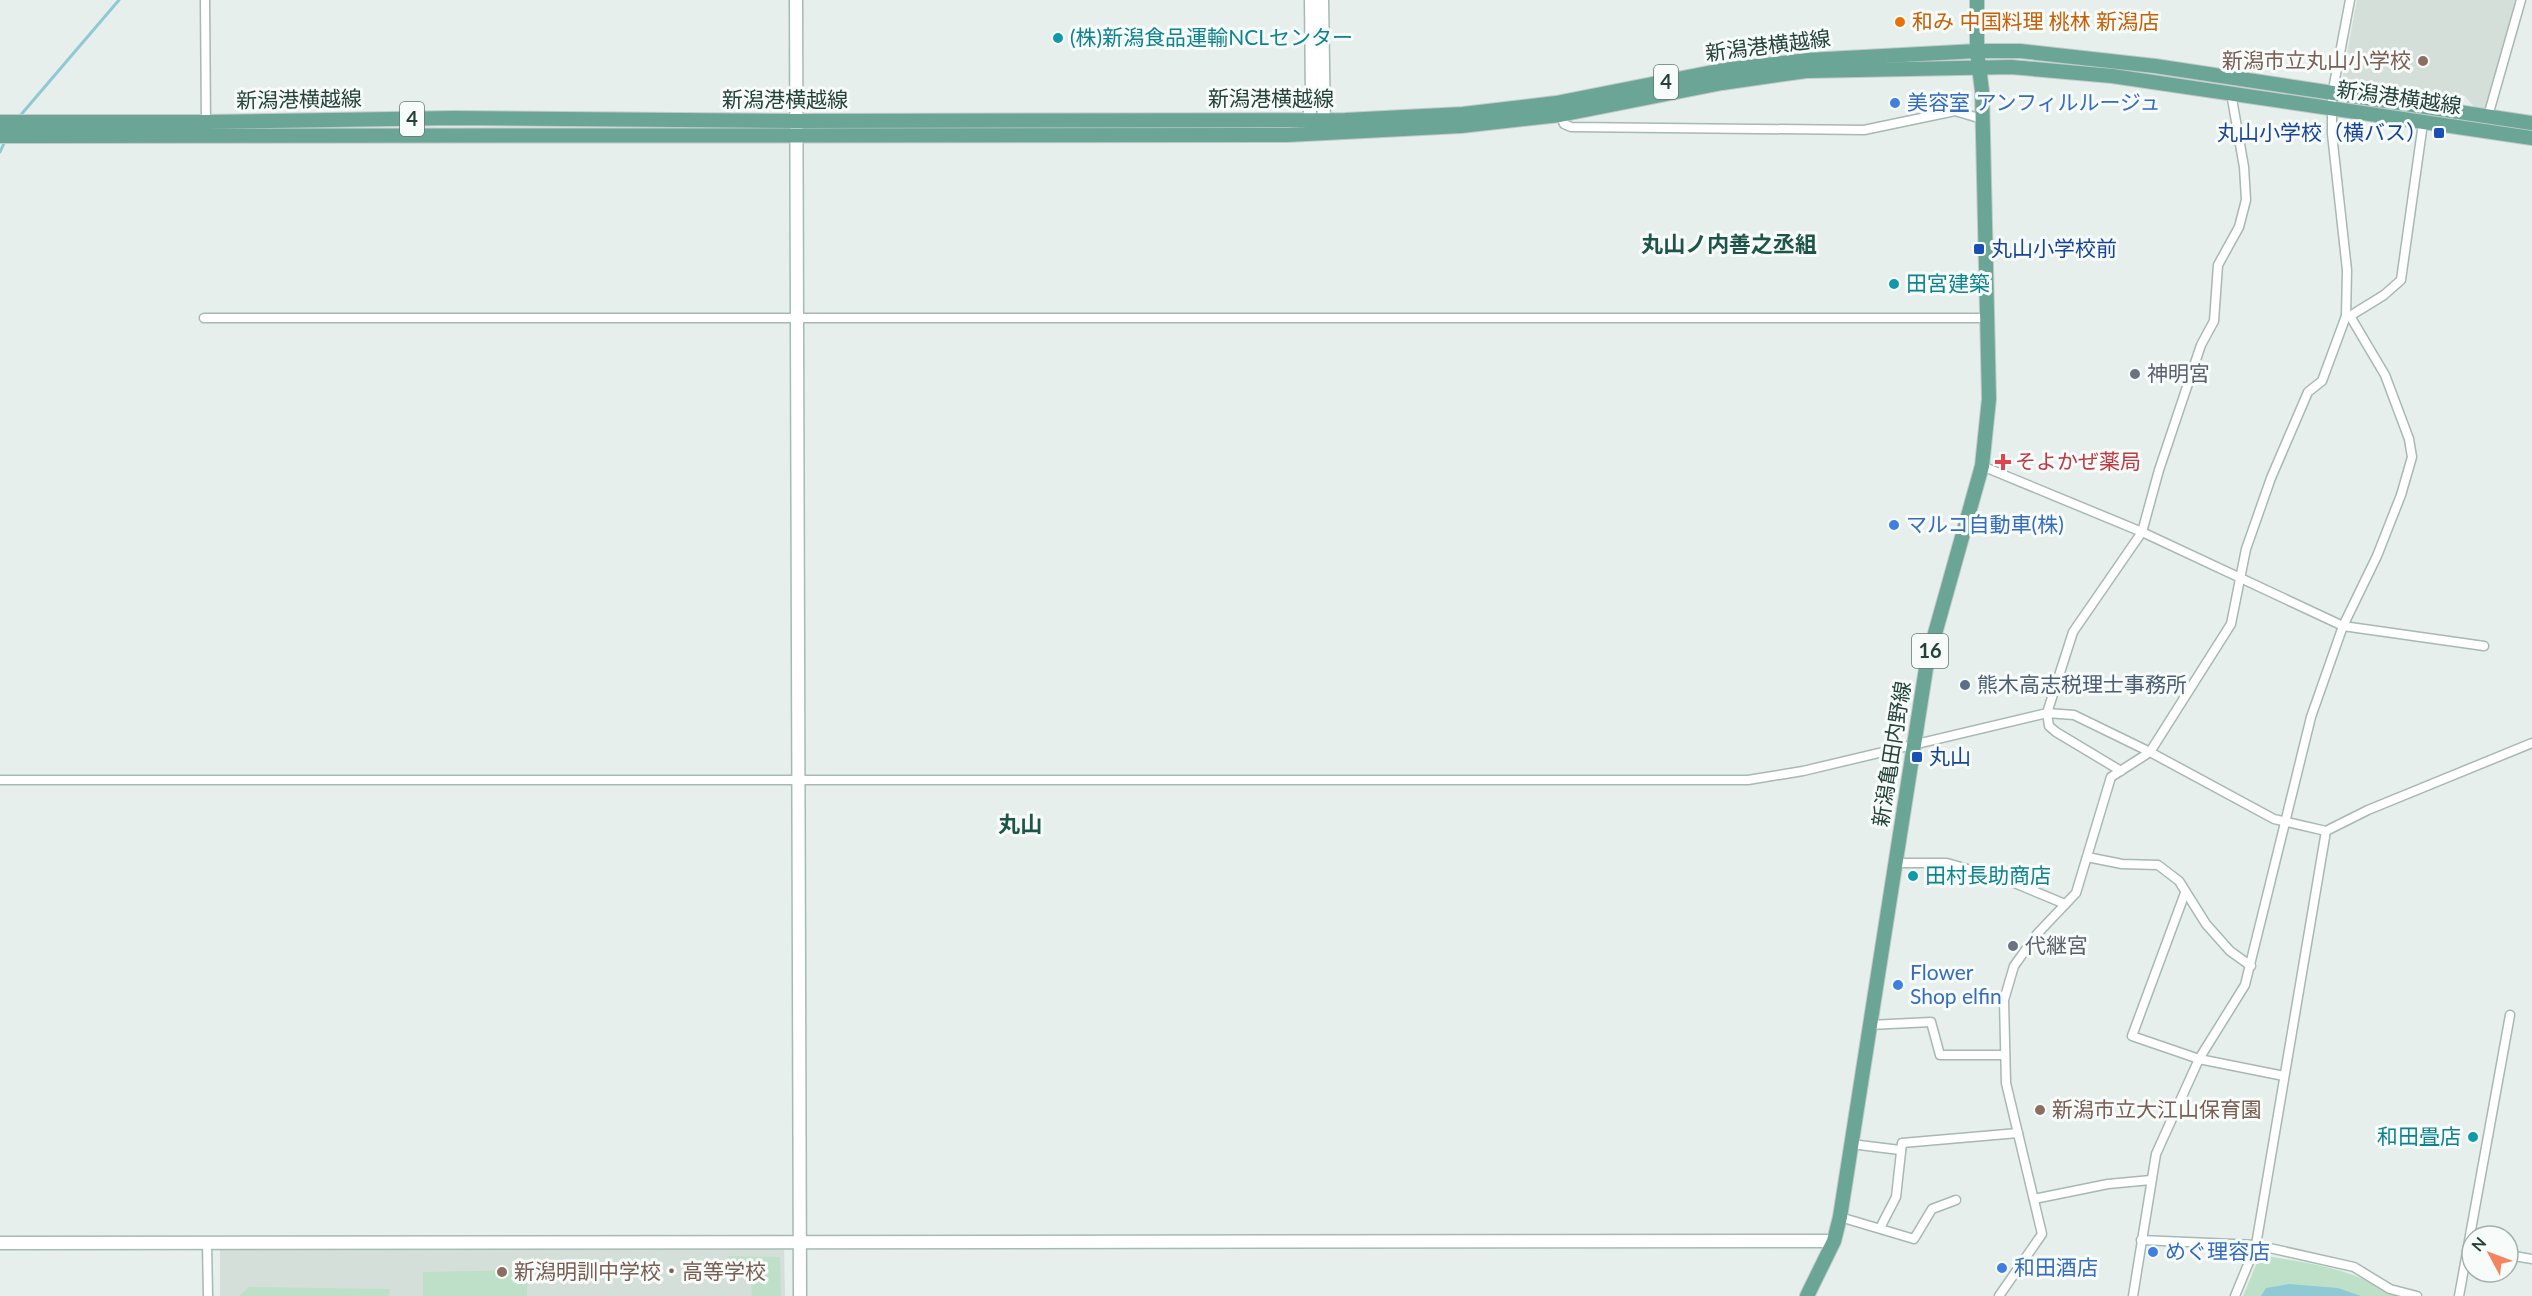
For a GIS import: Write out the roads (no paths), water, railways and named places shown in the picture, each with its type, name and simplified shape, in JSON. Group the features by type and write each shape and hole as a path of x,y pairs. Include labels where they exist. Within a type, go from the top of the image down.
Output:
{"main road":[{"name":"新潟亀田内野線","path":"1807,1296 1834,1241 1840,1216 1916,744 1927,662 1982,466 1989,399 1977,0"},
{"name":"新潟港横越線","path":"1324,125 1345,120 1463,114 1556,103 1734,69 1808,60 1977,51 2020,51 2155,66 2332,95 2532,123"},
{"name":"新潟港横越線","path":"1,122 206,122 453,118 1461,126 1560,115 1722,83 1806,71 2011,66 2112,76 2532,138"},
{"name":"新潟港横越線","path":"0,136 1287,135 1308,126"}],"street":[{"path":"205,0 206,122"},
{"path":"796,0 796,779 800,1296"},
{"path":"1308,126 1312,97 1311,0"},
{"path":"1323,0 1324,125"},
{"path":"1999,1296 2042,1234 2006,1083 2004,1000 2014,966 2076,893 2112,777 2150,752 2231,624 2246,549 2279,458 2308,392 2322,381 2348,316 2348,270 2332,134 2334,110 2332,95 2350,0"},
{"path":"2488,116 2521,0"},
{"path":"2121,771 2056,732 2049,726 2047,713 2073,632 2142,532 2159,470 2201,345 2214,321 2218,265 2240,227 2246,200 2244,167 2230,93"},
{"path":"1560,115 1564,123 1571,127 1864,130 1955,111 1982,118"},
{"path":"2348,316 2384,295 2401,280 2423,123"},
{"path":"2133,1296 2156,1154 2199,1059 2245,985 2260,916 2311,717 2343,626 2377,556 2401,495 2412,457 2409,439 2385,375 2348,316"},
{"path":"204,318 1988,318"},
{"path":"1982,466 2142,532 2241,576 2343,626 2484,646"},
{"path":"0,780 1748,780 1803,771 2047,713 2074,715 2150,752 2274,819 2326,831 2368,810 2532,743"},
{"path":"2235,1296 2256,1245 2326,831"},
{"path":"2087,857 2122,864 2158,865 2179,881 2185,893 2222,942 2250,966"},
{"path":"1896,863 1947,863 2012,882 2065,904"},
{"path":"2185,893 2132,1036 2199,1059 2284,1076"},
{"path":"2474,1224 2510,1015"},
{"path":"1870,1025 1931,1022 1940,1055 2005,1055"},
{"path":"1880,1228 1896,1197 1902,1143 2018,1133"},
{"path":"1851,1144 1900,1150"},
{"path":"2034,1199 2108,1184 2151,1180"},
{"path":"1840,1216 1914,1239 1932,1209 1956,1200"},
{"path":"2141,1240 2256,1245 2354,1267 2390,1289 2417,1296"},
{"path":"0,1243 1834,1241"},
{"path":"207,1243 208,1296"}],"water":[{"path":"2289,1284 2338,1288 2361,1296 2261,1296 2266,1288"}],"waterway":[{"path":"19,117 119,0"},
{"path":"0,152 5,141"}],"place":[{"name":"和み 中国料理 桃林 新潟店","path":"1900,22"},
{"name":"(株)新潟食品運輸NCLセンター","path":"1058,38"},
{"name":"新潟市立丸山小学校","path":"2423,61"},
{"name":"美容室 アンフィルルージュ","path":"1895,103"},
{"name":"丸山小学校（横バス）","path":"2439,133"},
{"name":"丸山小学校前","path":"1979,249"},
{"name":"田宮建築","path":"1894,284"},
{"name":"神明宮","path":"2135,374"},
{"name":"そよかぜ薬局","path":"2003,462"},
{"name":"マルコ自動車(株)","path":"1894,525"},
{"name":"熊木高志税理士事務所","path":"1965,685"},
{"name":"丸山","path":"1917,757"},
{"name":"田村長助商店","path":"1913,876"},
{"name":"代継宮","path":"2013,946"},
{"name":"Flower Shop elfin","path":"1898,985"},
{"name":"新潟市立大江山保育園","path":"2040,1110"},
{"name":"和田畳店","path":"2473,1137"},
{"name":"めぐ理容店","path":"2153,1252"},
{"name":"和田酒店","path":"2002,1268"},
{"name":"新潟明訓中学校・高等学校","path":"502,1272"}],"district":[{"name":"丸山ノ内善之丞組","path":"1729,244"},
{"name":"丸山","path":"1020,824"}]}
